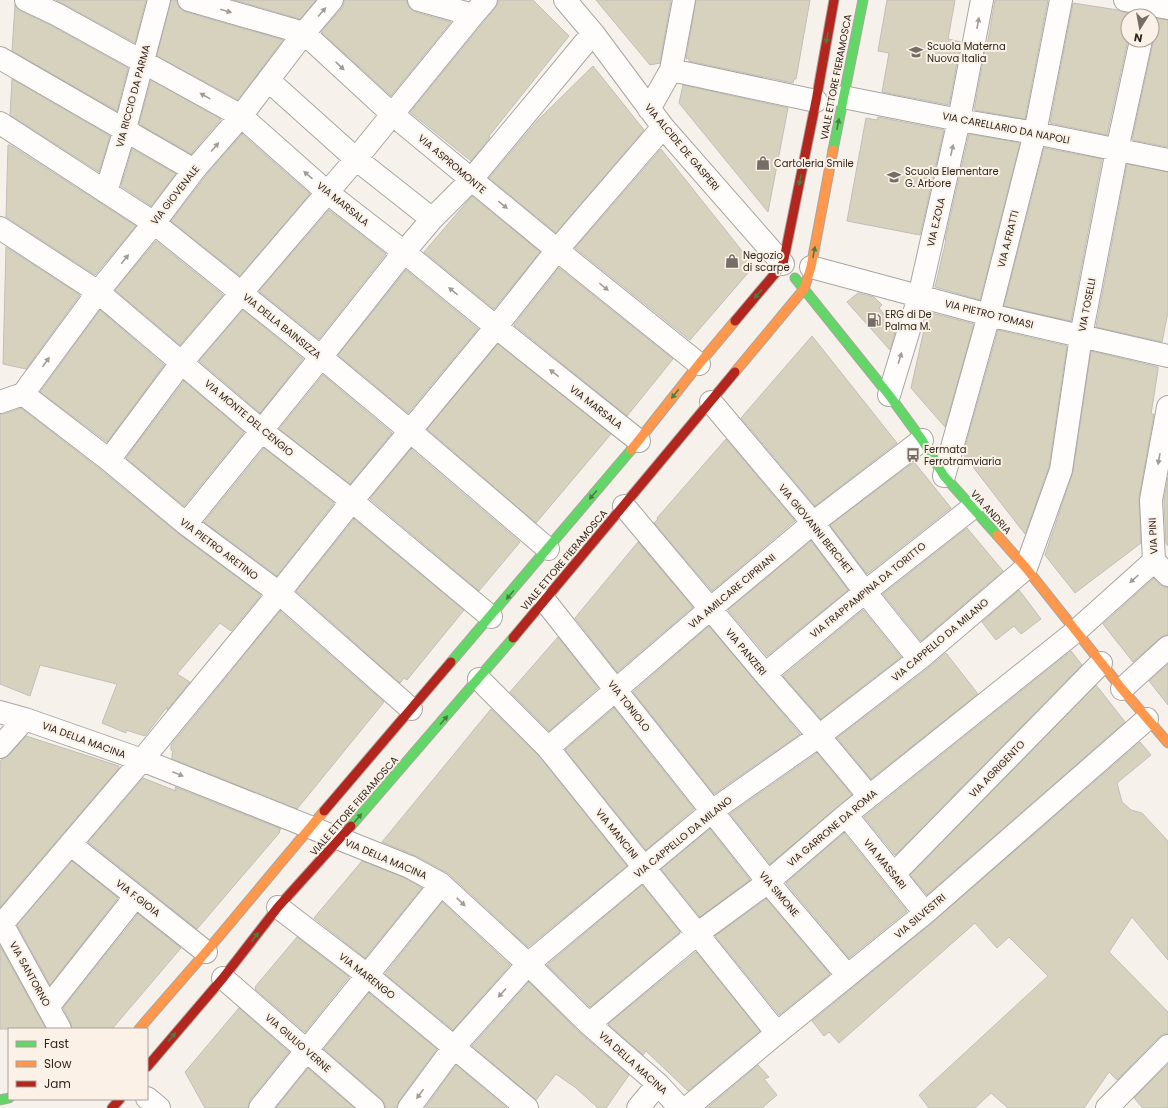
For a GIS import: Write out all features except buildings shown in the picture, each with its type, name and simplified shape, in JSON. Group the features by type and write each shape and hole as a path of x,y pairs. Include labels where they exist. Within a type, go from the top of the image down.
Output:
{"main road":[{"name":"VIALE ETTORE FIERAMOSCA","path":"140,1028 491,617 639,441 699,364 783,264 816,101 834,0"},
{"name":"VIALE ETTORE FIERAMOSCA","path":"148,1066 223,978 278,907 340,839 479,679 804,290 811,267 863,0"},
{"name":"VIA ALCIDE DE GASPERI","path":"783,264 804,290"},
{"name":"VIA ANDRIA","path":"804,290 889,395 922,440 944,476 1026,568 1122,689 1168,743"},
{"path":"112,1108 119,1100"}],"street":[{"name":"VIA MARSALA","path":"26,0 59,7 142,62 241,116 328,192 639,441"},
{"name":"VIA RICCIO DA PARMA","path":"106,192 159,0"},
{"name":"VIA ASPROMONTE","path":"188,0 304,33 392,114 471,180 699,364"},
{"name":"VIA GIOVENALE","path":"23,394 98,292 154,223 194,170 241,116 304,33 332,0"},
{"path":"420,0 479,7"},
{"name":"VIA ALCIDE DE GASPERI","path":"565,0 593,33 663,128 783,264"},
{"path":"649,109 671,70 684,0"},
{"name":"VIA E.ZOLA","path":"889,395 919,297 959,120 982,0"},
{"name":"VIA A.FRATTI","path":"944,476 989,315 1035,133 1061,0"},
{"path":"1125,0 1153,7"},
{"path":"109,460 182,362 356,159 479,7"},
{"path":"186,524 404,252 432,219 471,180 593,33"},
{"name":"VIA TOSELLI","path":"1026,568 1061,470 1081,336 1117,150 1139,48"},
{"path":"0,58 194,170"},
{"path":"671,70 816,101"},
{"path":"268,80 356,159 432,219"},
{"name":"VIA CARELLARIO DA NAPOLI","path":"843,97 1168,160"},
{"name":"VIA DELLA BAINSIZZA","path":"0,123 154,223 321,357 548,549"},
{"path":"1,922 142,760 496,327 557,250 663,128"},
{"name":"VIA MONTE DEL CENGIO","path":"0,228 98,292 262,430 491,617"},
{"name":"VIA PIETRO TOMASI","path":"811,267 989,315 1168,356"},
{"path":"0,402 23,394"},
{"name":"VIA PIETRO ARETINO","path":"23,394 109,460 186,524 279,593 411,709"},
{"name":"VIA GIOVANNI BERCHET","path":"711,402 813,523 865,592 919,659"},
{"name":"VIA PINI","path":"1076,631 1161,568 1151,500 1168,407"},
{"name":"VIA AMILCARE CIPRIANI","path":"548,748 813,523 922,440"},
{"name":"VIA PANZERI","path":"624,506 764,674 819,736 869,796"},
{"name":"VIA FRAPPAMPINA DA TORITTO","path":"764,674 972,508"},
{"name":"VIA CAPPELLO DA MILANO","path":"409,1108 454,1047 528,964 712,811 819,736 919,659 1026,568"},
{"name":"VIA TONIOLO","path":"545,601 712,811"},
{"name":"VIA GARRONE DA ROMA","path":"589,1024 697,934 768,882 869,796 1076,631"},
{"path":"1122,689 1168,647"},
{"name":"VIA AGRIGENTO","path":"894,874 1101,663"},
{"name":"VIA MANCINI","path":"479,679 548,748 777,1033"},
{"path":"1,729 25,719"},
{"name":"VIA DELLA MACINA","path":"1,729 25,719 142,760 410,867 441,884 528,964 589,1024 658,1084 680,1108"},
{"name":"VIA SILVESTRI","path":"688,1108 847,975 925,913 1147,719"},
{"name":"VIA SIMONE","path":"712,811 768,882 847,975"},
{"name":"VIA MASSARI","path":"846,815 925,913"},
{"name":"VIA F.GIOIA","path":"70,844 206,952"},
{"path":"260,1108 441,884"},
{"path":"48,1007 135,896"},
{"name":"VIA MARENGO","path":"278,907 367,975 527,1108"},
{"name":"VIA SANTORNO","path":"1,922 59,1028"},
{"name":"VIA GIULIO VERNE","path":"223,978 373,1108"},
{"path":"1117,1104 1168,1046"},
{"path":"638,1108 658,1084"},
{"path":"148,1099 160,1108"}],"traffic: fast":[{"path":"833,150 863,0"},
{"path":"795,278 889,395 922,440 944,476 997,535"},
{"path":"451,662 631,450"},
{"path":"351,826 513,638"},
{"path":"0,1100 8,1098"}],"traffic: slow":[{"path":"735,372 804,289 811,267 833,150"},
{"path":"631,450 735,321"},
{"path":"997,535 1026,568 1122,689 1168,743"},
{"path":"140,1028 206,952 324,811"}],"traffic: jam":[{"path":"735,321 783,264 816,101 834,0"},
{"path":"513,638 735,372"},
{"path":"324,811 451,662"},
{"path":"148,1066 223,978 278,907 351,826"},
{"path":"112,1108 119,1100"}],"place":[{"name":"Scuola Materna Nuova Italia","path":"916,52"},
{"name":"Cartoleria Smile","path":"763,163"},
{"name":"Scuola Elementare G. Arbore","path":"894,177"},
{"name":"Negozio di scarpe","path":"732,261"},
{"name":"ERG di De Palma M.","path":"874,320"},
{"name":"Fermata Ferrotramviaria","path":"913,455"}]}
